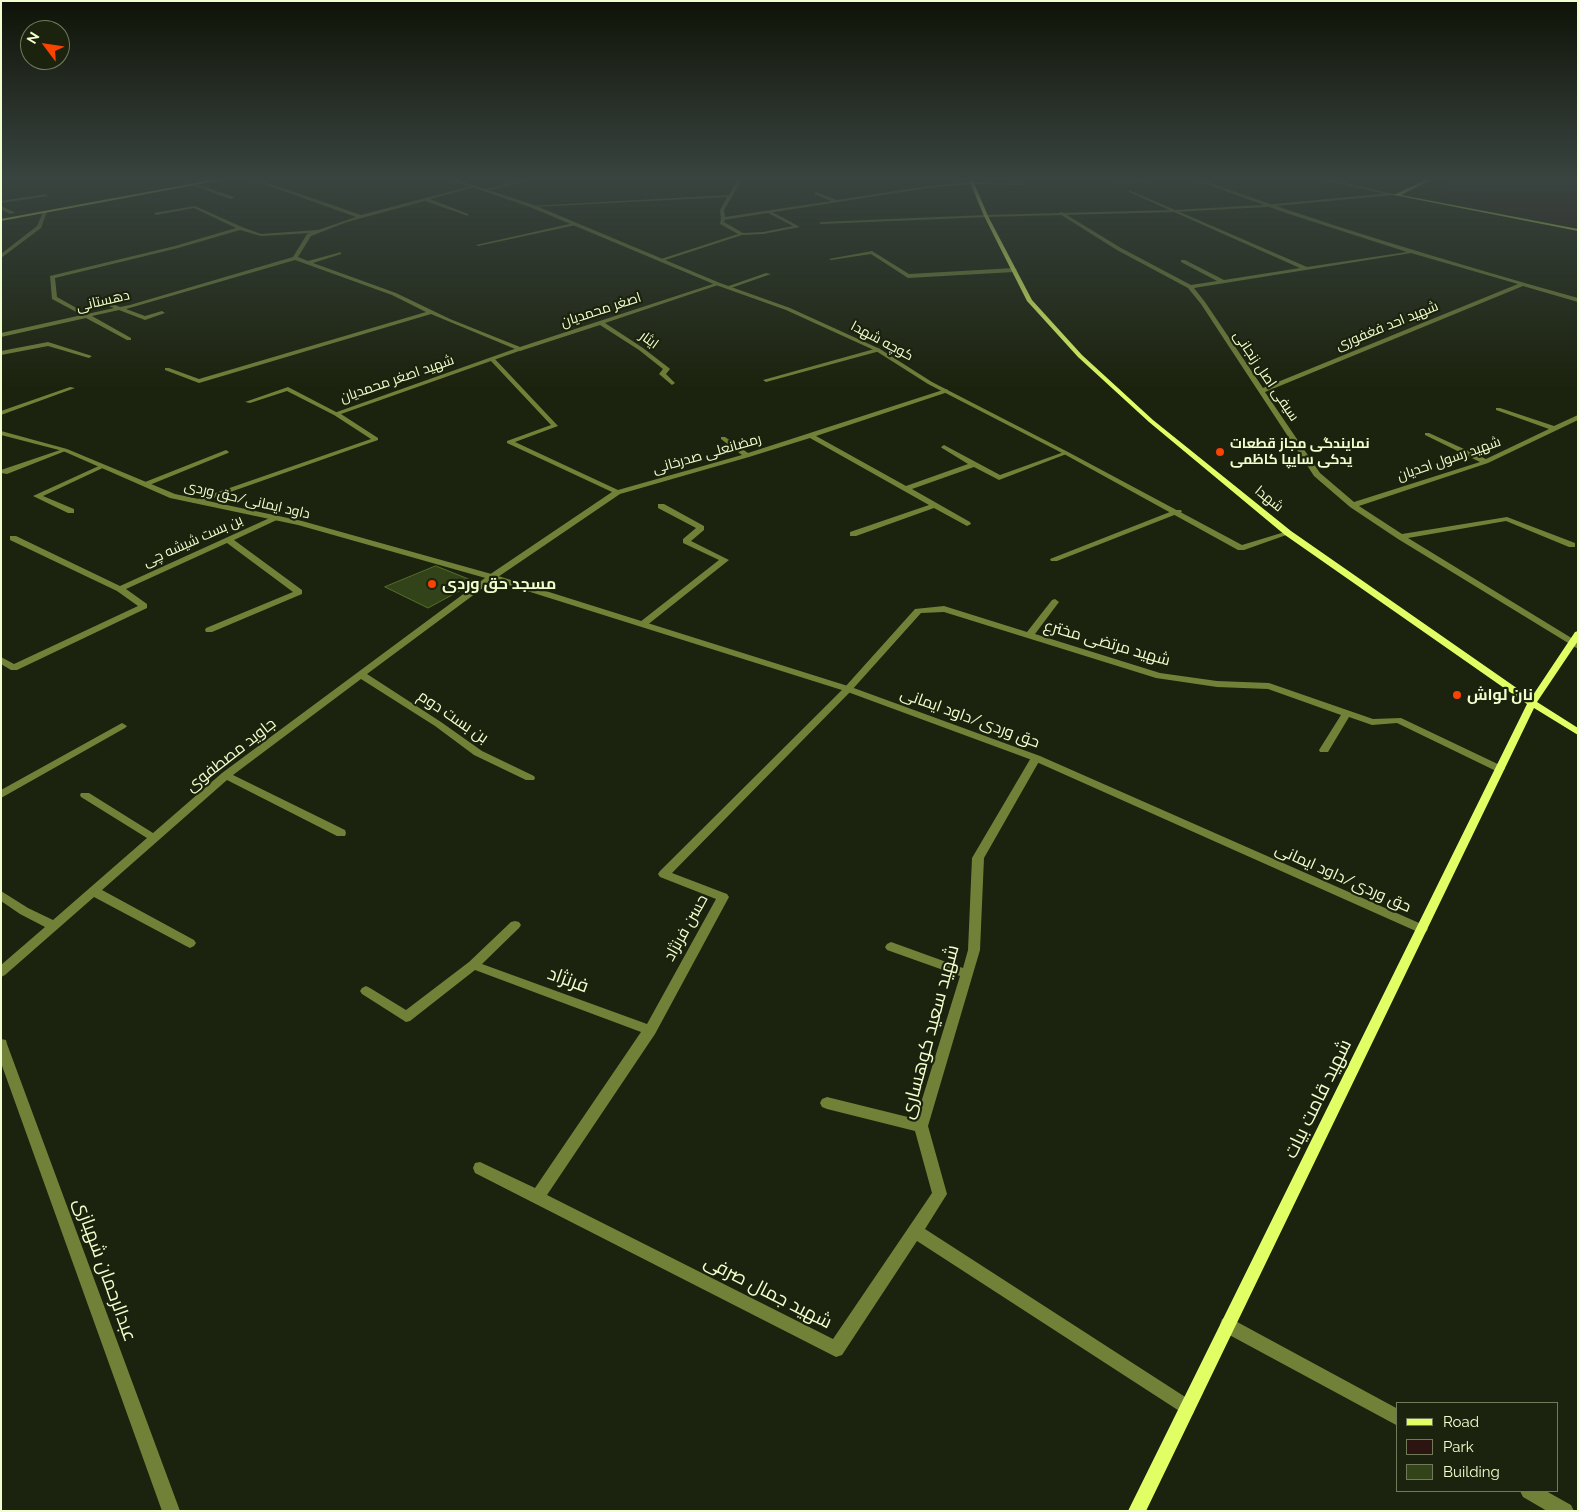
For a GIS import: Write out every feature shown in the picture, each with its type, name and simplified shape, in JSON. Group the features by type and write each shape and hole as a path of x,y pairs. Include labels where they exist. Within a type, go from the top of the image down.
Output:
{"main road":[{"name":"شهدا","path":"1003,249 1030,301 1080,356 1151,421 1288,533 1532,703 1578,732"},
{"name":"شهید قامت بیات","path":"1137,1511 1532,703 1575,645 1578,634"}],"street":[{"path":"1,257 12,249"},
{"path":"129,339 54,298 52,277 174,249"},
{"path":"301,249 295,258 394,294 431,312 520,349"},
{"name":"کوچه شهدا","path":"633,249 718,284 788,309 878,350 946,391 1178,512 1241,548 1288,533"},
{"path":"660,260 696,249"},
{"name":"سیفی اصل زنجانی","path":"1119,249 1190,287 1203,303 1317,474 1352,505 1575,645"},
{"path":"1260,249 1307,269"},
{"path":"1401,249 1578,300"},
{"path":"831,258 872,252 908,276 1014,270"},
{"path":"1190,287 1412,252"},
{"path":"307,263 339,253"},
{"name":"دهستانی","path":"1,335 120,309 295,258"},
{"path":"1183,261 1223,282"},
{"path":"728,287 768,274"},
{"name":"اصغر محمدیان","path":"520,349 718,284"},
{"name":"شهید احد فغفوری","path":"1261,390 1523,284"},
{"path":"100,301 145,318 162,313"},
{"path":"166,369 199,382 431,312"},
{"name":"ایثار","path":"600,322 667,369 662,374 672,383"},
{"path":"1,353 48,344 89,356"},
{"name":"شهید اصغر محمدیان","path":"336,414 520,349"},
{"path":"766,380 878,350"},
{"path":"492,359 556,426 509,442 617,492"},
{"path":"1,413 72,388"},
{"path":"248,402 288,389 336,414"},
{"name":"رمضانعلی صدرخانی","path":"492,576 617,492 747,456 946,391"},
{"path":"1498,409 1556,429"},
{"name":"شهید اصغر محمدیان","path":"196,501 376,439 336,414"},
{"name":"شهید رسول احدیان","path":"1352,505 1486,462 1578,417"},
{"name":"داود ایمانی/حق وردی","path":"1,433 65,450 173,496 277,518 492,576"},
{"path":"1427,434 1486,462"},
{"path":"812,436 966,524"},
{"path":"723,438 747,456"},
{"path":"944,447 999,478 1066,453"},
{"path":"4,472 65,450"},
{"path":"144,484 226,452"},
{"path":"906,489 974,464"},
{"path":"71,511 37,496 103,466"},
{"path":"643,624 724,560 686,541 702,528 662,506"},
{"path":"853,534 934,506"},
{"path":"1054,558 1178,512"},
{"name":"بن بست شیشه چی","path":"120,589 277,518"},
{"path":"1401,537 1507,519 1572,545"},
{"path":"1,660 14,668 144,606 120,589 13,538"},
{"path":"210,630 299,592 228,540"},
{"name":"حق وردی/داود ایمانی","path":"492,576 848,689 1036,758 1422,929"},
{"name":"جاوید مصطفوی","path":"1,972 226,775 492,576"},
{"path":"1029,636 1056,602"},
{"name":"شهید مرتضی مخترع","path":"848,689 918,611 944,609 1159,676 1217,684 1269,686 1372,722 1398,720 1500,769"},
{"name":"بن بست دوم","path":"362,675 438,724 478,753 530,778"},
{"name":"حسن فرنژاد","path":"537,1196 650,1030 723,897 664,874 848,689"},
{"path":"1324,750 1347,713"},
{"path":"1,795 122,726"},
{"name":"شهید سعید کوهساری","path":"915,1231 940,1194 922,1126 974,950 978,858 1036,758"},
{"path":"226,775 341,833"},
{"path":"85,795 154,838"},
{"path":"93,891 190,943"},
{"path":"1,895 24,911 54,926"},
{"path":"366,990 406,1017 473,965 515,925"},
{"path":"891,947 967,974"},
{"name":"فرنژاد","path":"473,965 650,1030"},
{"name":"عبدالرحمان شهبازی","path":"1,1044 171,1511"},
{"path":"827,1103 922,1126"},
{"name":"شهید جمال صرفی","path":"480,1168 836,1349 915,1231"},
{"path":"915,1231 1187,1408"},
{"path":"1228,1325 1396,1417"},
{"path":"1531,1492 1565,1511"}],"building":[{"name":"مسجد حق وردی","path":"436,566 476,582 428,608 385,587"}],"place":[{"name":"نمایندگی مجاز قطعات یدکی سایپا کاظمی","path":"1220,452"},
{"name":"مسجد حق وردی","path":"432,584"},
{"name":"نان لواش","path":"1457,695"}]}
